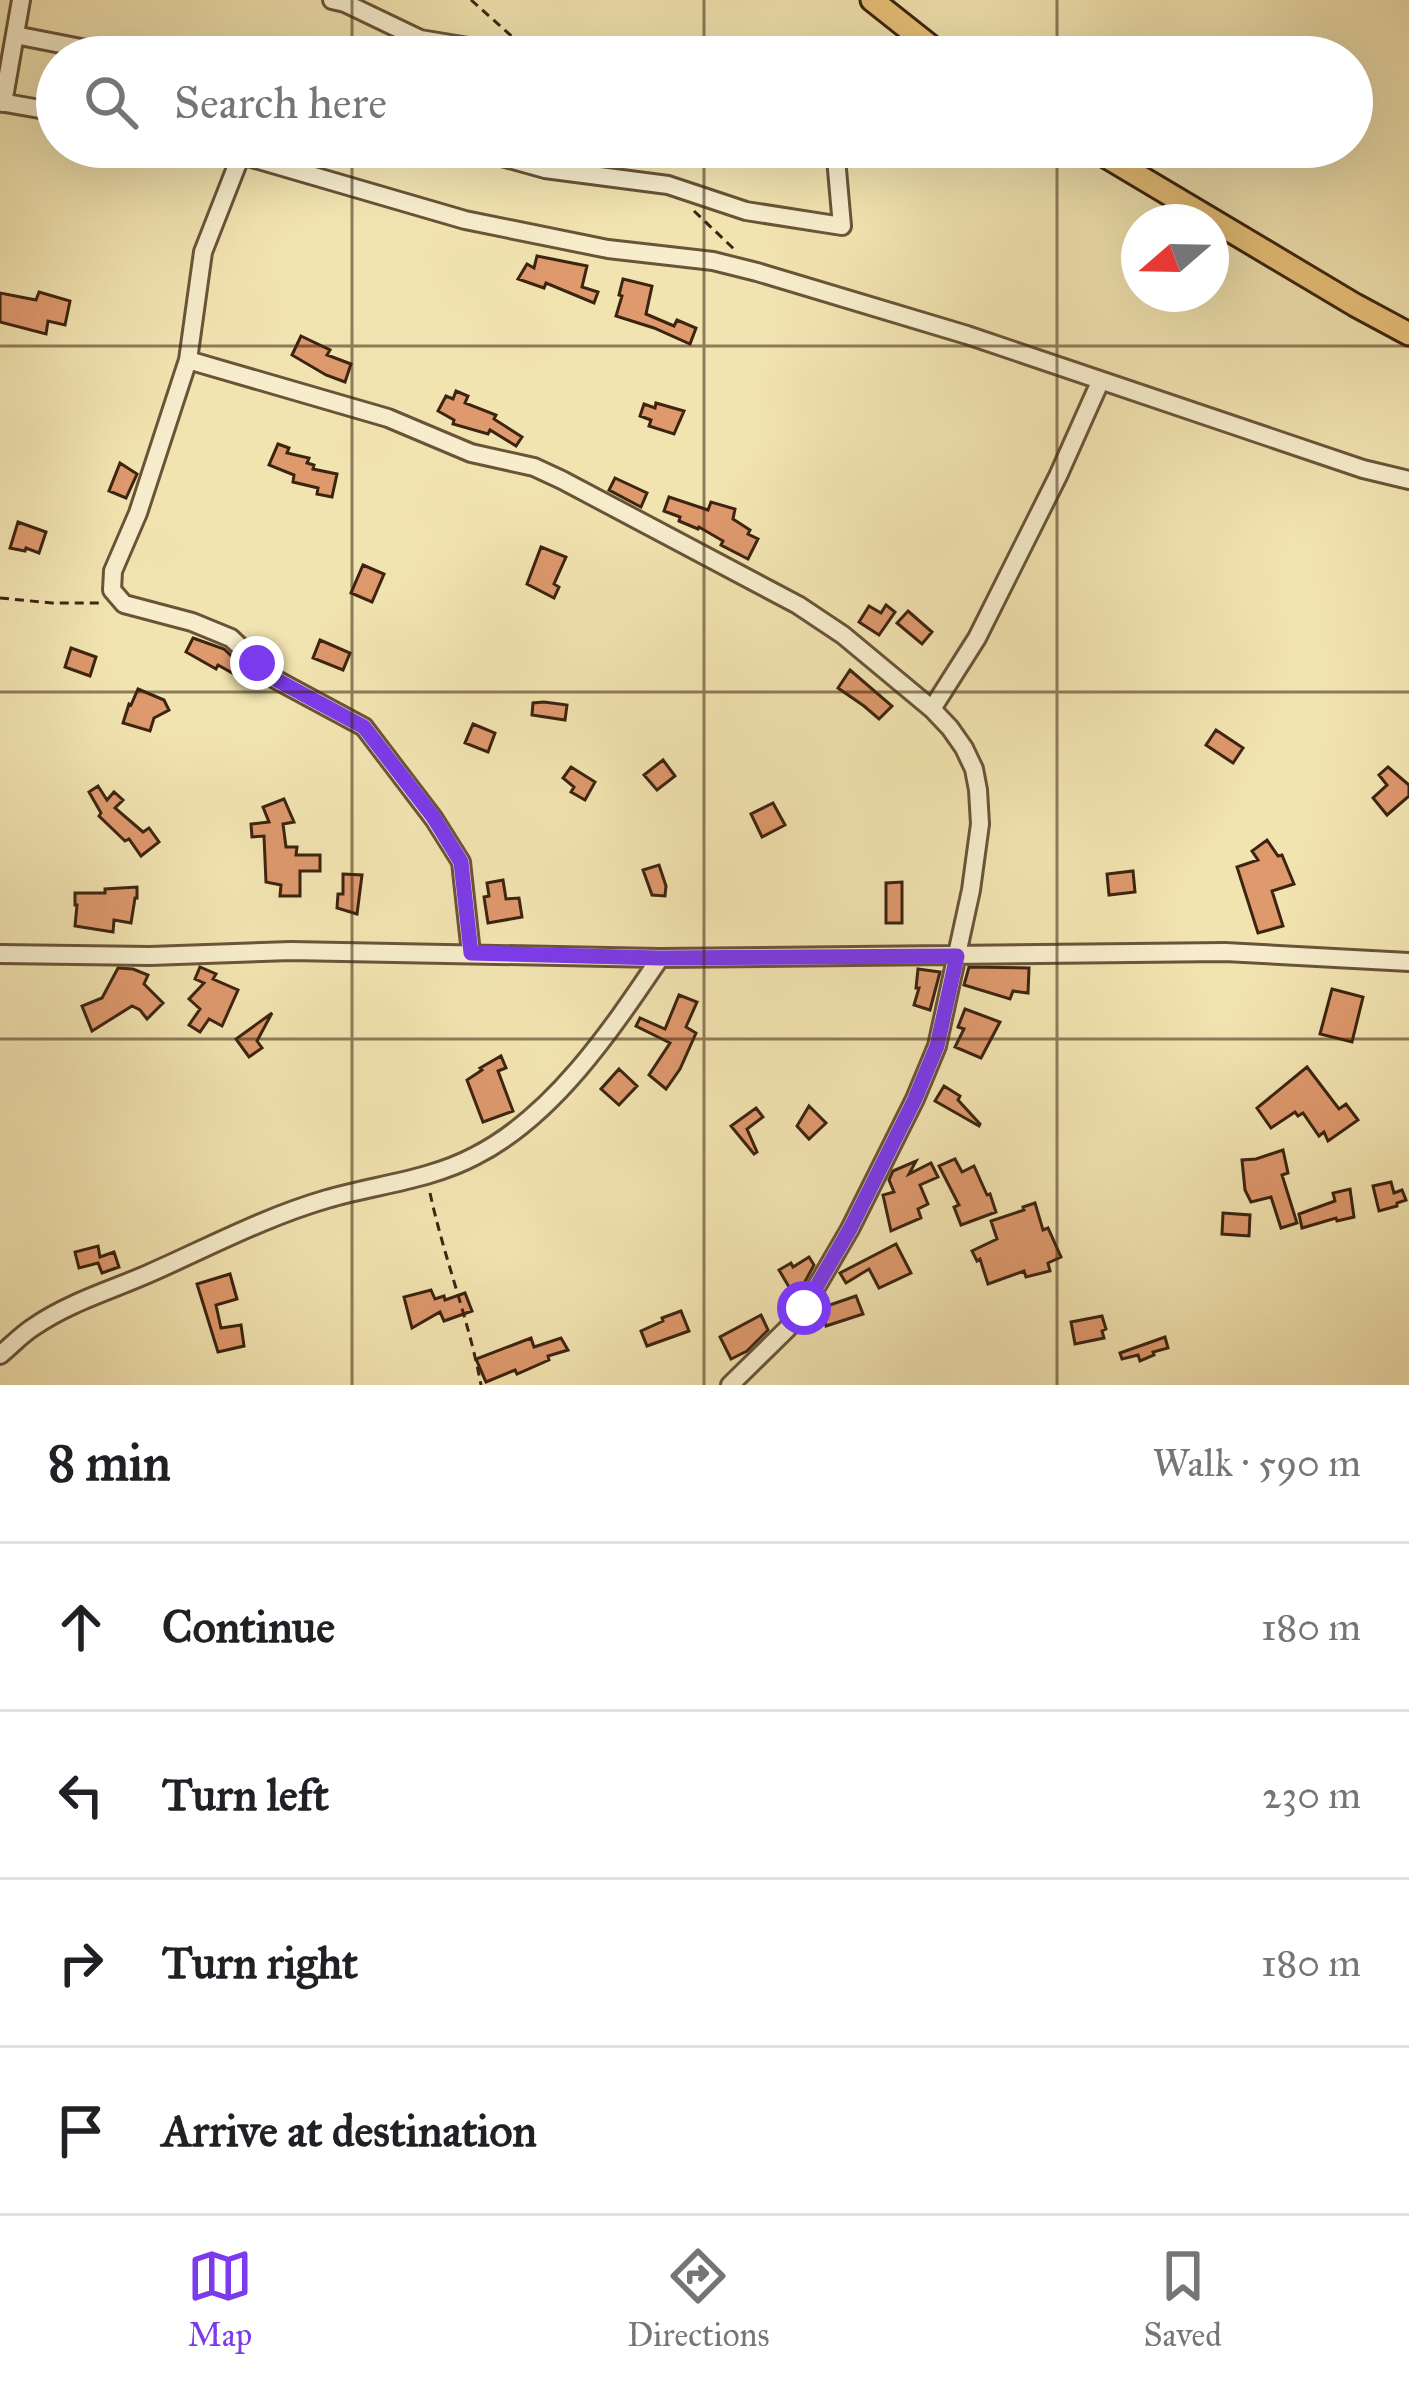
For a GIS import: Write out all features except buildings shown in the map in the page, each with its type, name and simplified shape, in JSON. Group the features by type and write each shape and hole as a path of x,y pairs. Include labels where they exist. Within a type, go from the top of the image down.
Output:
{"main road":[{"path":"872,0 917,36"},
{"path":"1125,168 1409,334"}],"street":[{"path":"21,0 2,103 36,109"},
{"path":"332,0 414,36"},
{"path":"15,35 36,39"},
{"path":"236,168 203,252 188,360 113,571 112,590 124,604 231,638 273,678 364,727 434,818 461,862 471,953"},
{"path":"286,168 466,220 757,272 967,335 1363,470 1409,479"},
{"path":"541,168 668,185 746,211 842,226 837,168"},
{"path":"188,360 388,418 471,453 534,467 562,480 798,605 932,709 964,748 974,769 980,824 971,890 937,1046 850,1229 804,1308 730,1385"},
{"path":"932,709 986,622 1100,382"},
{"path":"0,955 291,951 660,958 1225,952 1409,962"},
{"path":"0,1355 34,1326 77,1302 251,1226 475,1156 515,1129 585,1062 660,958"}],"path":[{"path":"471,0 509,36"},
{"path":"0,598 124,604"},
{"path":"426,1174 482,1385"}],"route":[{"path":"257,663 273,678 364,727 434,818 461,862 471,953 660,958 957,956 937,1046 915,1099 804,1308"}]}
